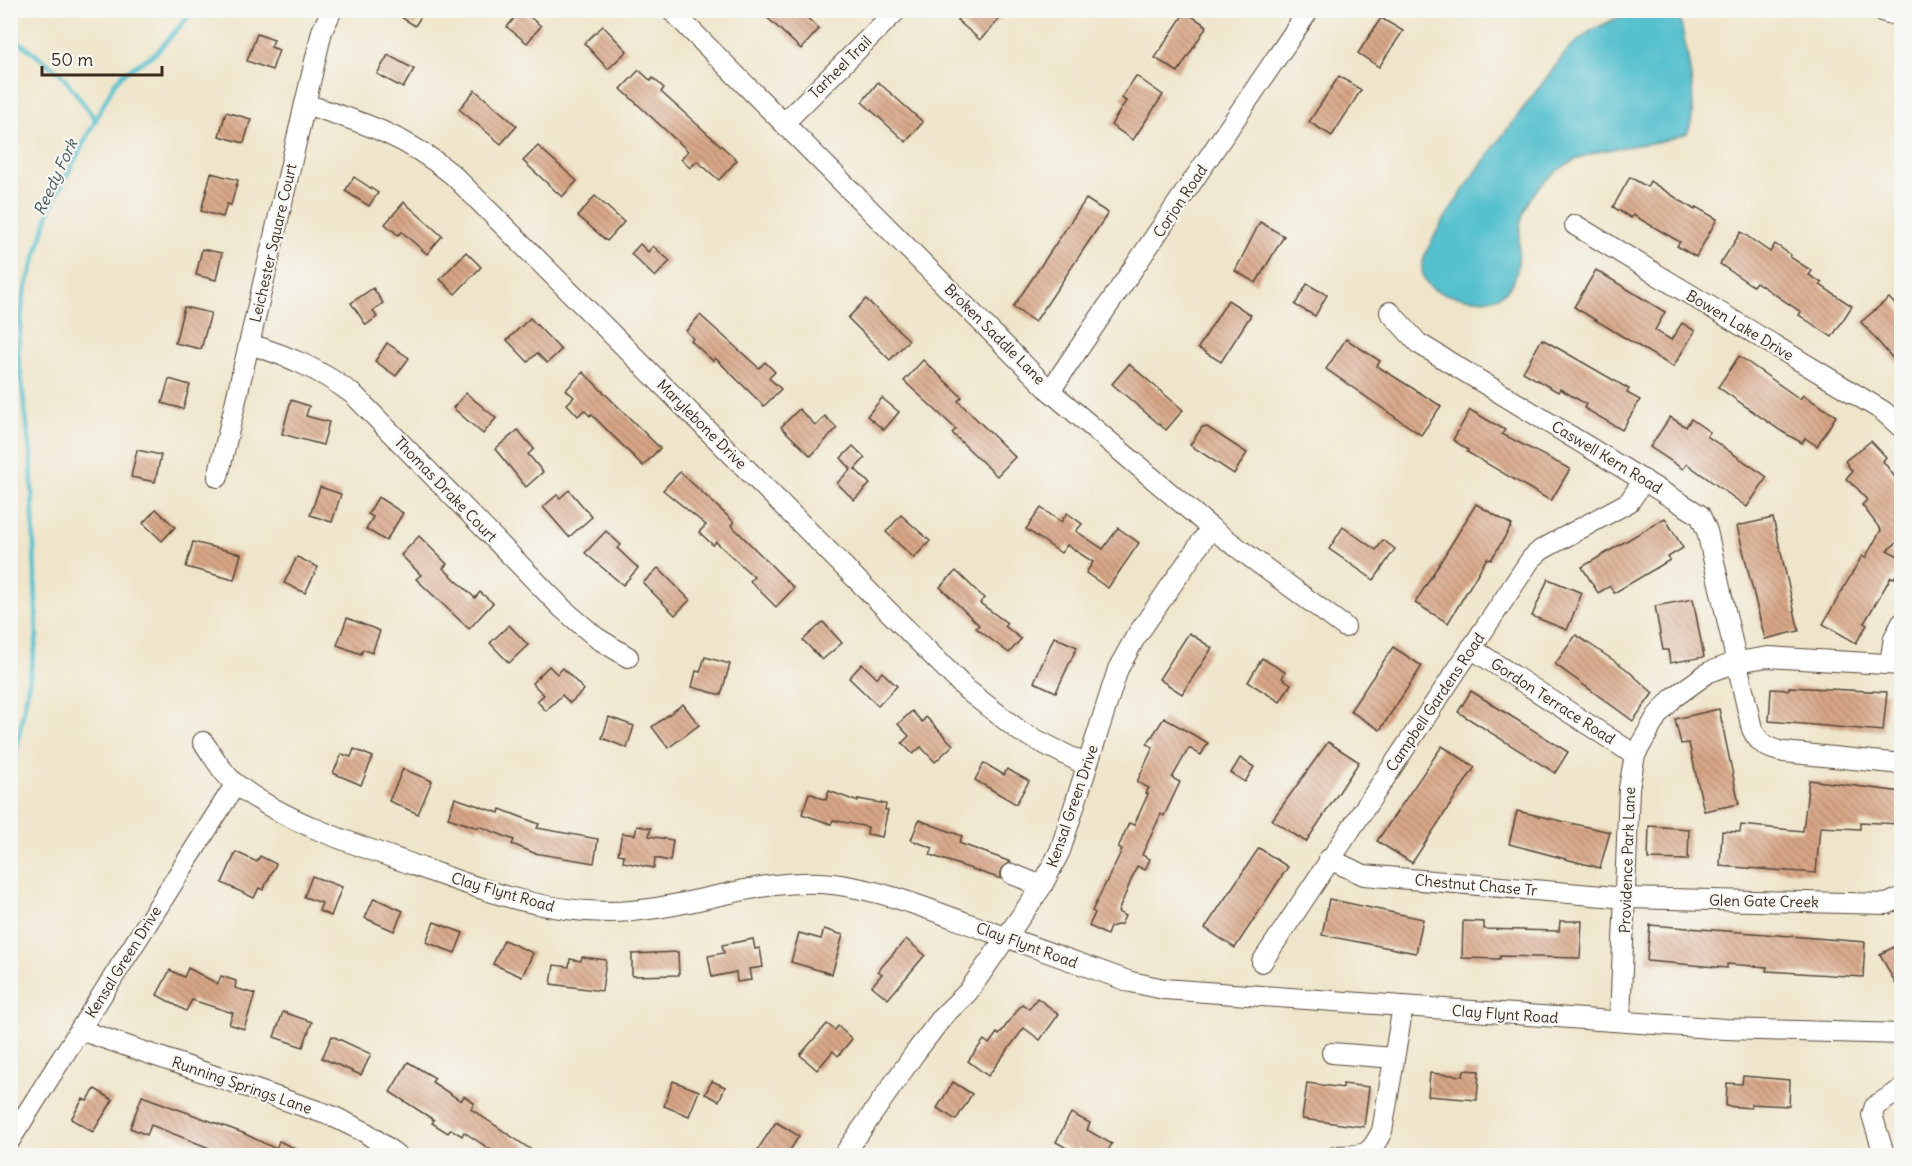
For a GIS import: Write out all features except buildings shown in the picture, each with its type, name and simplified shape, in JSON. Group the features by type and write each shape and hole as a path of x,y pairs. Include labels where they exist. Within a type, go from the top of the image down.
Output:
{"street":[{"name":"Leichester Square Court","path":"218,477 322,31 332,10"},
{"name":"Broken Saddle Lane","path":"671,10 1050,391 1210,528 1345,627"},
{"name":"Tarheel Trail","path":"784,123 897,10"},
{"name":"Corjon Road","path":"1050,391 1309,10"},
{"path":"1878,10 1902,16"},
{"name":"Marylebone Drive","path":"305,104 376,127 410,143 453,175 967,690 1021,732 1086,765"},
{"name":"Bowen Lake Drive","path":"1575,225 1883,411 1902,428"},
{"name":"Caswell Kern Road","path":"1390,312 1418,344 1693,509 1705,522 1737,662"},
{"name":"Thomas Drake Court","path":"249,344 287,356 317,370 354,395 563,609 597,638 628,657"},
{"name":"Campbell Gardens Road","path":"1262,962 1471,648 1536,555 1629,502 1644,480"},
{"name":"Kensal Green Drive","path":"843,1155 915,1053 944,1016 968,992 1041,886 1060,851 1118,669 1135,638 1210,528"},
{"path":"1896,664 1894,638 1902,623"},
{"name":"Gordon Terrace Road","path":"1471,648 1635,755"},
{"name":"Providence Park Lane","path":"1620,1022 1629,788 1635,755 1657,716 1674,698 1709,672 1737,662 1768,657 1896,664"},
{"path":"1737,662 1752,729 1765,746 1784,752 1902,764"},
{"name":"Clay Flynt Road","path":"203,742 235,784 306,825 450,878 542,905 605,913 634,911 677,905 762,885 799,882 830,884 892,896 1131,982 1164,990 1725,1029 1902,1034"},
{"name":"Kensal Green Drive","path":"10,1140 235,784"},
{"name":"Chestnut Chase Tr","path":"1329,859 1364,875 1626,898"},
{"path":"1012,874 1041,886"},
{"name":"Glen Gate Creek","path":"1626,898 1887,904 1902,897"},
{"path":"1337,1155 1365,1155 1374,1148 1387,1112 1403,1006"},
{"name":"Running Springs Lane","path":"80,1030 332,1116 365,1132 398,1155"},
{"path":"1332,1053 1394,1058"},
{"path":"1883,1151 1872,1115 1875,1106 1902,1089"}],"water":[{"path":"1632,11 1678,11 1692,91 1693,107 1687,133 1671,139 1588,155 1572,161 1551,176 1534,193 1526,207 1521,222 1517,271 1509,288 1497,297 1475,299 1452,296 1429,286 1422,269 1427,251 1461,193 1511,124 1570,47 1592,30"}],"waterway":[{"name":"Reedy Fork","path":"10,786 37,636 31,457 18,354 23,298 51,206 114,84 123,74 157,52 194,10"},
{"path":"10,35 61,74 96,120"}]}
